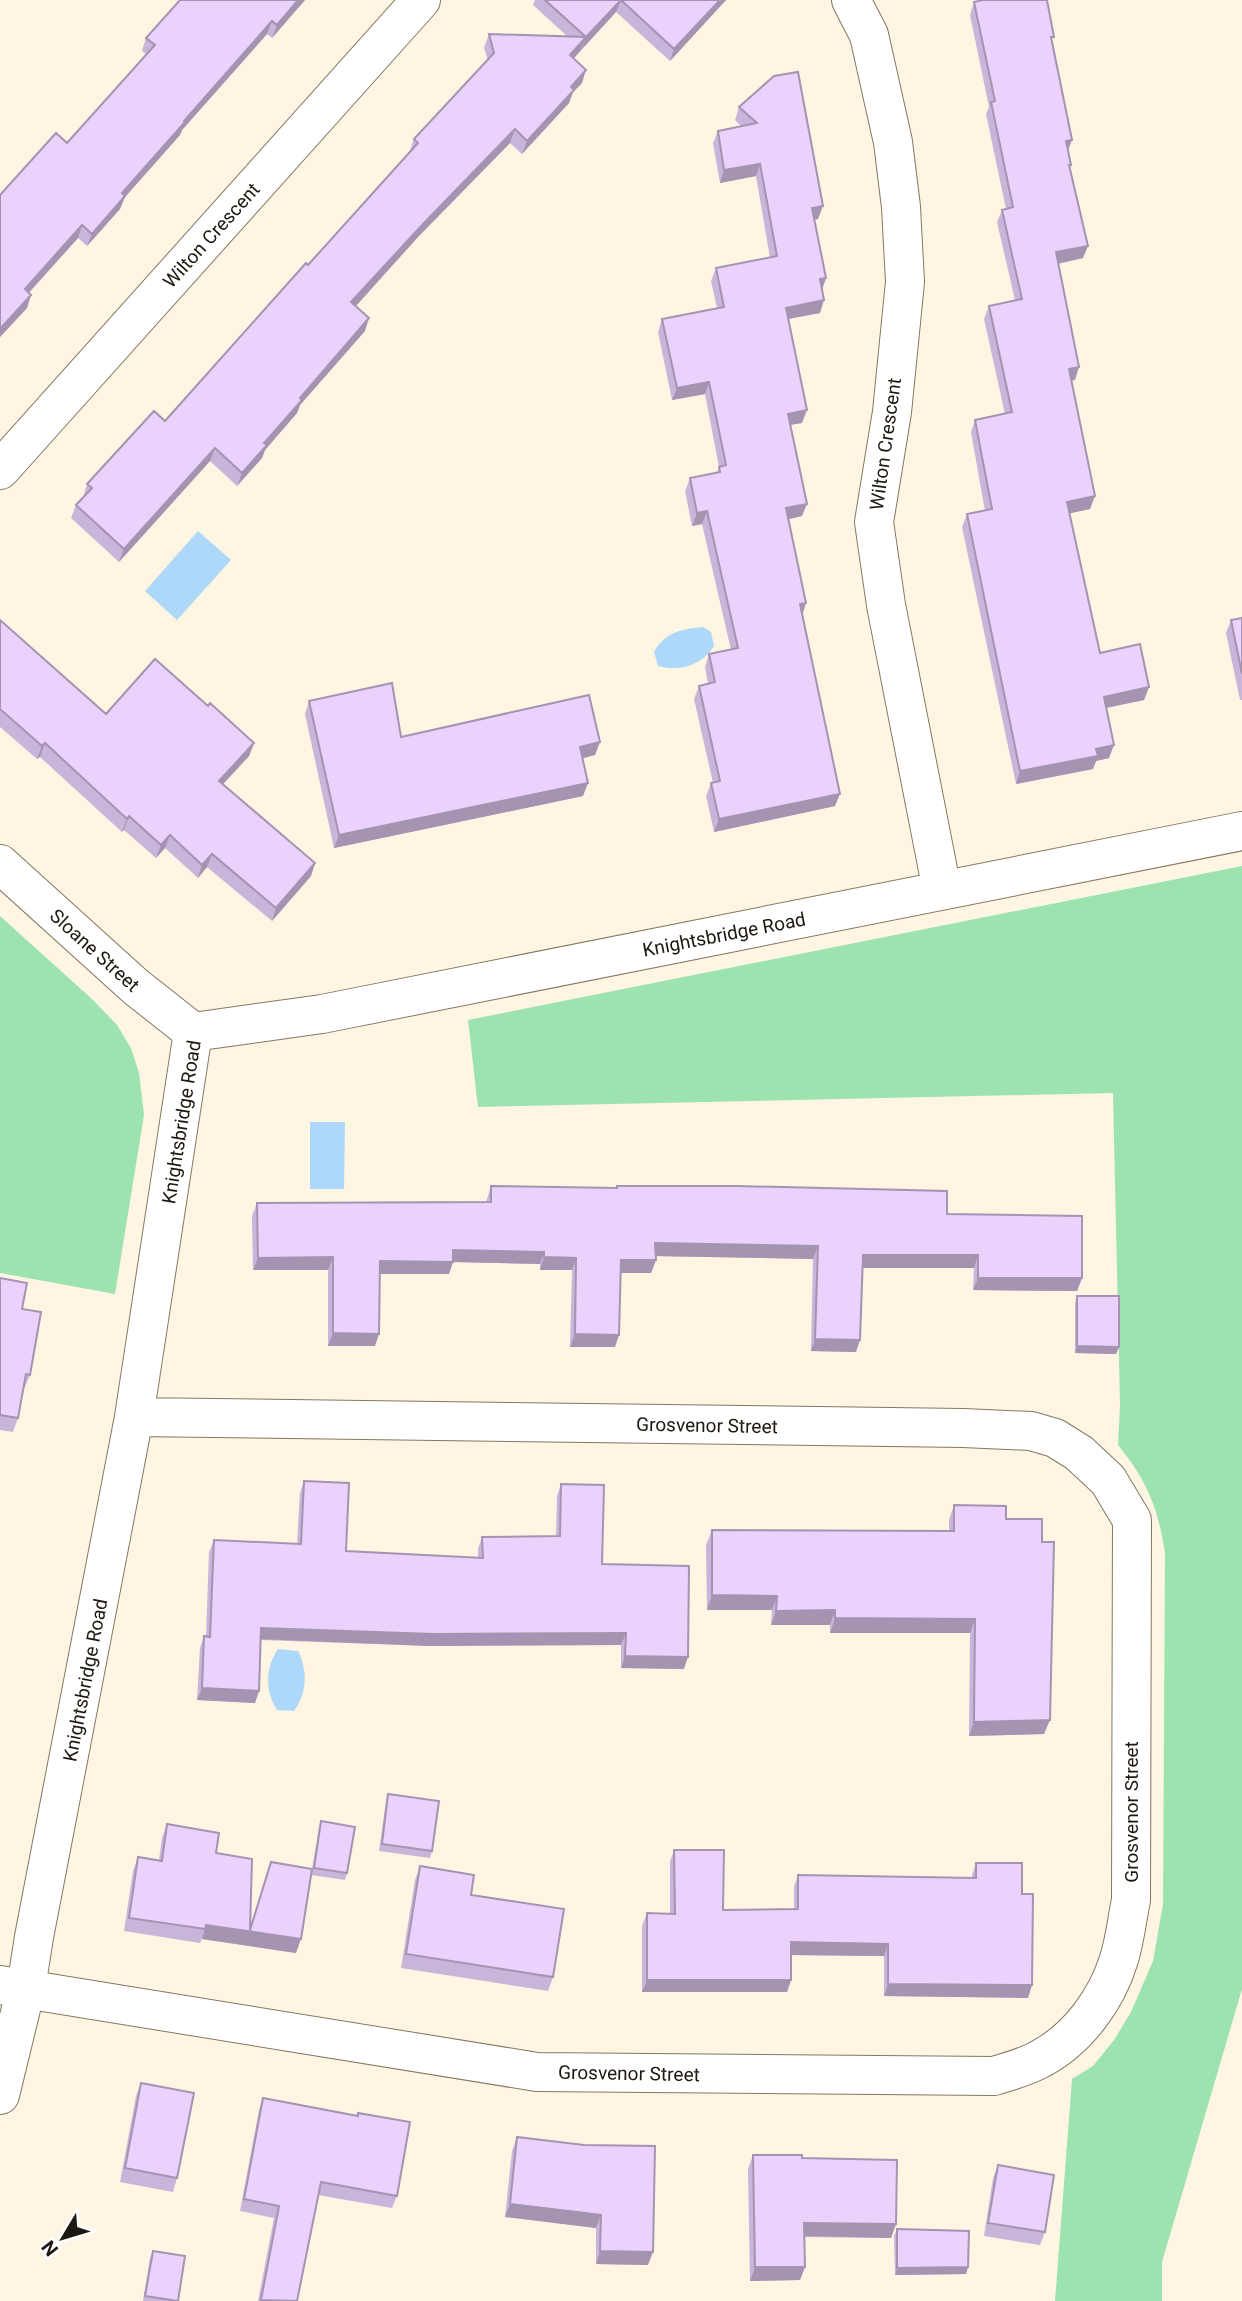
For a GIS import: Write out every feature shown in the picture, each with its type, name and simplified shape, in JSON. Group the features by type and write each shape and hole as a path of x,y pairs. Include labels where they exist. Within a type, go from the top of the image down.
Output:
{"street":[{"name":"Wilton Crescent","path":"0,470 421,0"},
{"name":"Wilton Crescent","path":"851,0 869,34 893,142 901,207 905,282 892,412 874,522 886,605 942,890"},
{"name":"Knightsbridge Road","path":"0,2095 13,1986 34,1937 134,1417 193,1032 321,1014 1242,831"},
{"name":"Sloane Street","path":"0,864 136,987 193,1032"},
{"name":"Grosvenor Street","path":"13,1986 537,2072 994,2076 1041,2059 1067,2039 1090,2016 1109,1987 1120,1956 1131,1900 1132,1520 1108,1480 1079,1453 1055,1438 1031,1430 963,1428 134,1417"}],"green space":[{"path":"1242,866 1242,1989 1162,2262 1162,2301 1055,2301 1072,2079 1093,2066 1114,2040 1131,2012 1153,1961 1163,1904 1165,1553 1150,1495 1118,1445 1120,1405 1113,1093 478,1107 468,1020"},
{"path":"0,916 117,1025 131,1048 139,1073 144,1115 115,1294 0,1273"}],"water":[{"path":"198,531 231,560 177,620 145,591"},
{"path":"703,627 711,632 714,646 704,658 682,667 658,666 654,652 663,640 681,631"},
{"path":"310,1122 345,1122 344,1189 310,1189"},
{"path":"278,1649 298,1651 301,1658 305,1674 304,1690 294,1711 277,1710 270,1695 269,1672"}],"building":[{"path":"180,0 298,0 277,25 272,21 122,193 125,196 92,234 82,225 25,289 31,295 0,329 0,195 56,133 67,143 155,45 146,38"},
{"path":"545,0 621,0 586,37"},
{"path":"621,0 720,0 674,49"},
{"path":"1047,0 1054,37 1051,37 1072,140 1066,141 1069,165 1088,246 1056,252 1079,367 1069,369 1095,496 1067,502 1100,653 1140,644 1149,687 1104,697 1114,745 1096,749 1098,756 1020,771 967,514 992,509 975,420 1012,412 989,306 1022,299 1002,210 1013,207 991,102 995,101 974,2"},
{"path":"489,34 586,37 570,55 586,70 571,87 574,90 527,141 515,129 351,302 369,318 300,398 302,400 242,473 215,448 124,549 76,505 92,488 87,484 154,411 165,421 418,143 414,139 494,53"},
{"path":"798,72 823,206 812,208 826,278 820,279 824,300 786,308 807,410 788,414 807,504 786,508 806,603 800,604 840,794 719,819 711,783 720,781 699,686 715,682 709,654 738,648 707,511 697,513 690,478 720,472 719,467 726,465 709,382 677,388 662,319 724,307 716,268 777,256 760,164 724,170 718,131 757,123 739,107 774,76"},
{"path":"1242,618 1242,674 1231,620"},
{"path":"0,620 106,714 155,659 254,743 219,781 315,863 276,908 212,854 202,865 170,835 161,845 129,816 127,819 45,743 42,746 0,709"},
{"path":"392,683 401,737 589,695 600,742 580,747 588,783 339,835 309,701"},
{"path":"491,1186 737,1186 947,1191 947,1214 1082,1216 1082,1278 978,1278 978,1255 863,1255 860,1340 815,1339 818,1246 655,1243 656,1260 621,1260 619,1335 575,1334 576,1258 544,1257 544,1252 453,1250 453,1262 380,1261 379,1334 333,1333 333,1257 258,1258 257,1203 491,1202"},
{"path":"0,1278 27,1283 22,1309 41,1312 30,1375 26,1374 18,1418 0,1415"},
{"path":"1077,1296 1119,1296 1119,1347 1077,1346"},
{"path":"304,1481 349,1483 346,1551 483,1558 482,1537 560,1536 561,1484 604,1485 602,1564 689,1566 688,1657 625,1656 626,1633 434,1634 261,1628 259,1691 202,1688 204,1636 210,1637 214,1540 301,1544"},
{"path":"954,1505 1006,1506 1006,1519 1042,1519 1042,1542 1054,1542 1050,1720 974,1722 975,1619 835,1618 835,1610 776,1611 777,1596 712,1595 712,1530 954,1531"},
{"path":"388,1794 439,1801 432,1851 382,1844"},
{"path":"321,1821 355,1827 347,1873 314,1868"},
{"path":"167,1824 219,1833 216,1853 252,1859 250,1930 271,1862 312,1869 301,1939 206,1925 205,1929 129,1918 138,1857 162,1861"},
{"path":"674,1850 724,1850 723,1910 798,1909 798,1875 976,1878 976,1863 1022,1863 1022,1894 1033,1894 1032,1985 888,1984 888,1944 791,1942 791,1980 647,1980 647,1913 675,1914"},
{"path":"420,1866 474,1875 471,1895 564,1909 553,1977 406,1954"},
{"path":"141,2083 194,2093 177,2178 125,2168"},
{"path":"263,2098 358,2116 358,2113 410,2122 397,2196 321,2182 297,2301 261,2300 279,2206 244,2199"},
{"path":"517,2137 584,2145 655,2146 653,2252 600,2251 601,2215 510,2204"},
{"path":"753,2155 897,2160 896,2224 804,2223 805,2267 755,2267"},
{"path":"998,2165 1054,2175 1045,2232 988,2223"},
{"path":"897,2229 969,2231 968,2267 897,2268"},
{"path":"153,2251 185,2256 178,2301 145,2296"}]}
